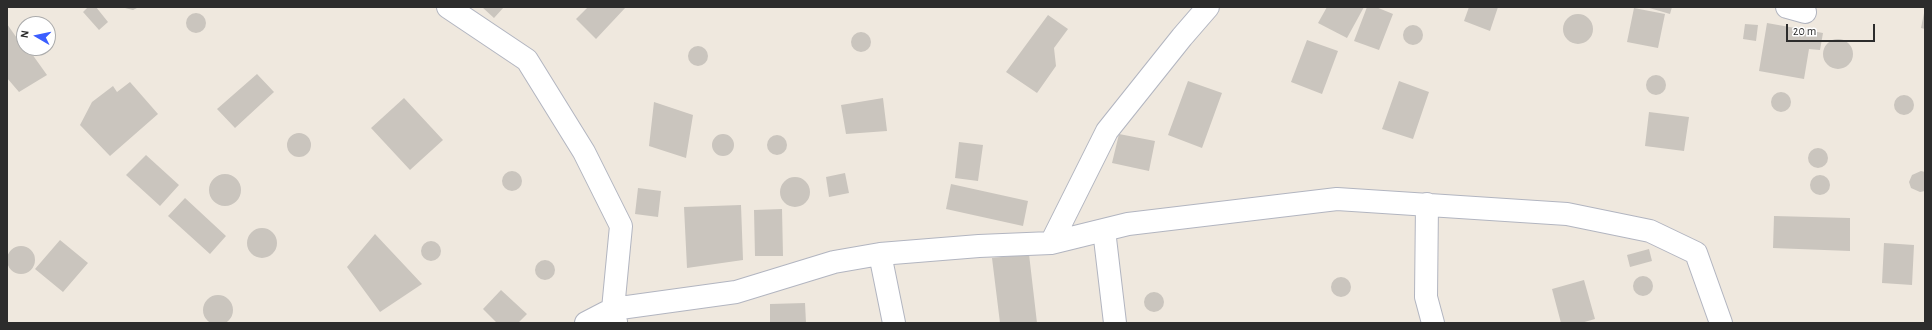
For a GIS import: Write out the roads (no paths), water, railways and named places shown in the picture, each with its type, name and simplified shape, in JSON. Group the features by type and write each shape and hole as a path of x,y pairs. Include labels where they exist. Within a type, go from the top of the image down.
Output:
{"street":[{"path":"448,7 527,60 584,152 621,226 615,316"},
{"path":"1051,243 1107,131 1182,37 1208,7"},
{"path":"586,323 736,292 834,262 880,254 979,246 1051,243 1128,224 1337,199 1567,214 1650,231 1696,253 1721,323"},
{"path":"1427,204 1426,297 1433,323"},
{"path":"1104,230 1115,323"},
{"path":"880,254 894,323"}]}
